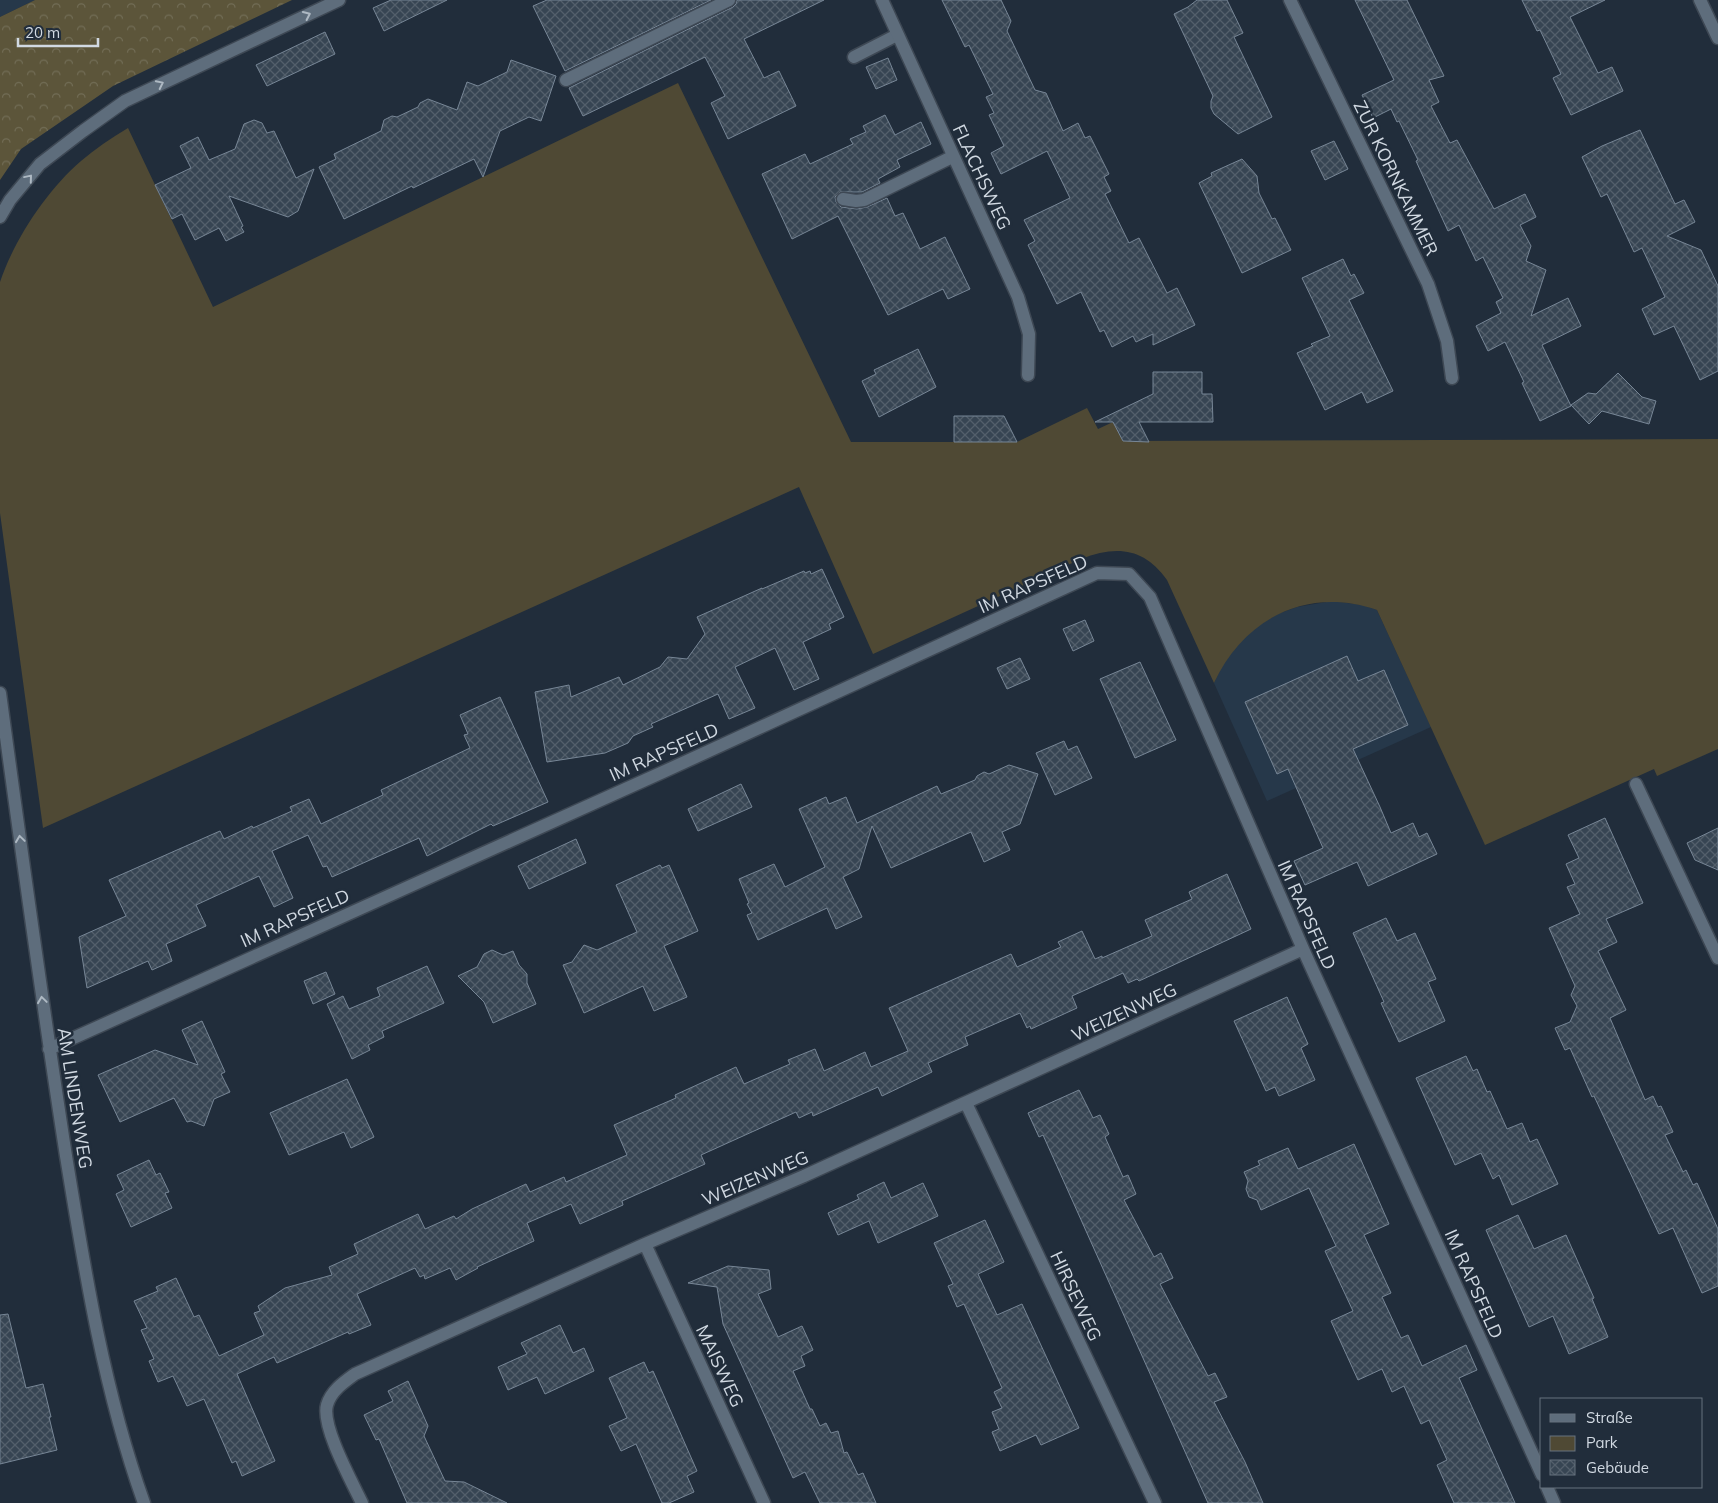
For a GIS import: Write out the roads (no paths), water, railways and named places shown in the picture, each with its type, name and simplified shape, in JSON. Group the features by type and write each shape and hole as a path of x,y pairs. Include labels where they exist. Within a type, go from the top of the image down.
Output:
{"street":[{"path":"0,217 10,200 40,164 83,130 125,101 339,0"},
{"path":"566,80 730,0"},
{"name":"FLACHSWEG","path":"882,0 1018,297 1029,334 1028,375"},
{"name":"ZUR KORNKAMMER","path":"1290,0 1428,284 1448,341 1452,378"},
{"path":"1700,0 1718,38"},
{"path":"854,57 897,35"},
{"path":"843,198 856,201 864,200 952,156"},
{"name":"IM RAPSFELD","path":"49,1049 1097,573 1129,574 1150,597 1302,949 1540,1471"},
{"name":"AM LINDENWEG","path":"0,693 49,1049 85,1274 113,1400 144,1503"},
{"path":"1636,784 1715,943 1718,958"},
{"name":"WEIZENWEG","path":"362,1503 327,1422 327,1405 335,1390 355,1374 645,1244 804,1176 1302,949"},
{"name":"HIRSEWEG","path":"966,1103 1155,1503"},
{"name":"MAISWEG","path":"645,1244 764,1503"},
{"path":"1547,1488 1554,1503"}]}
